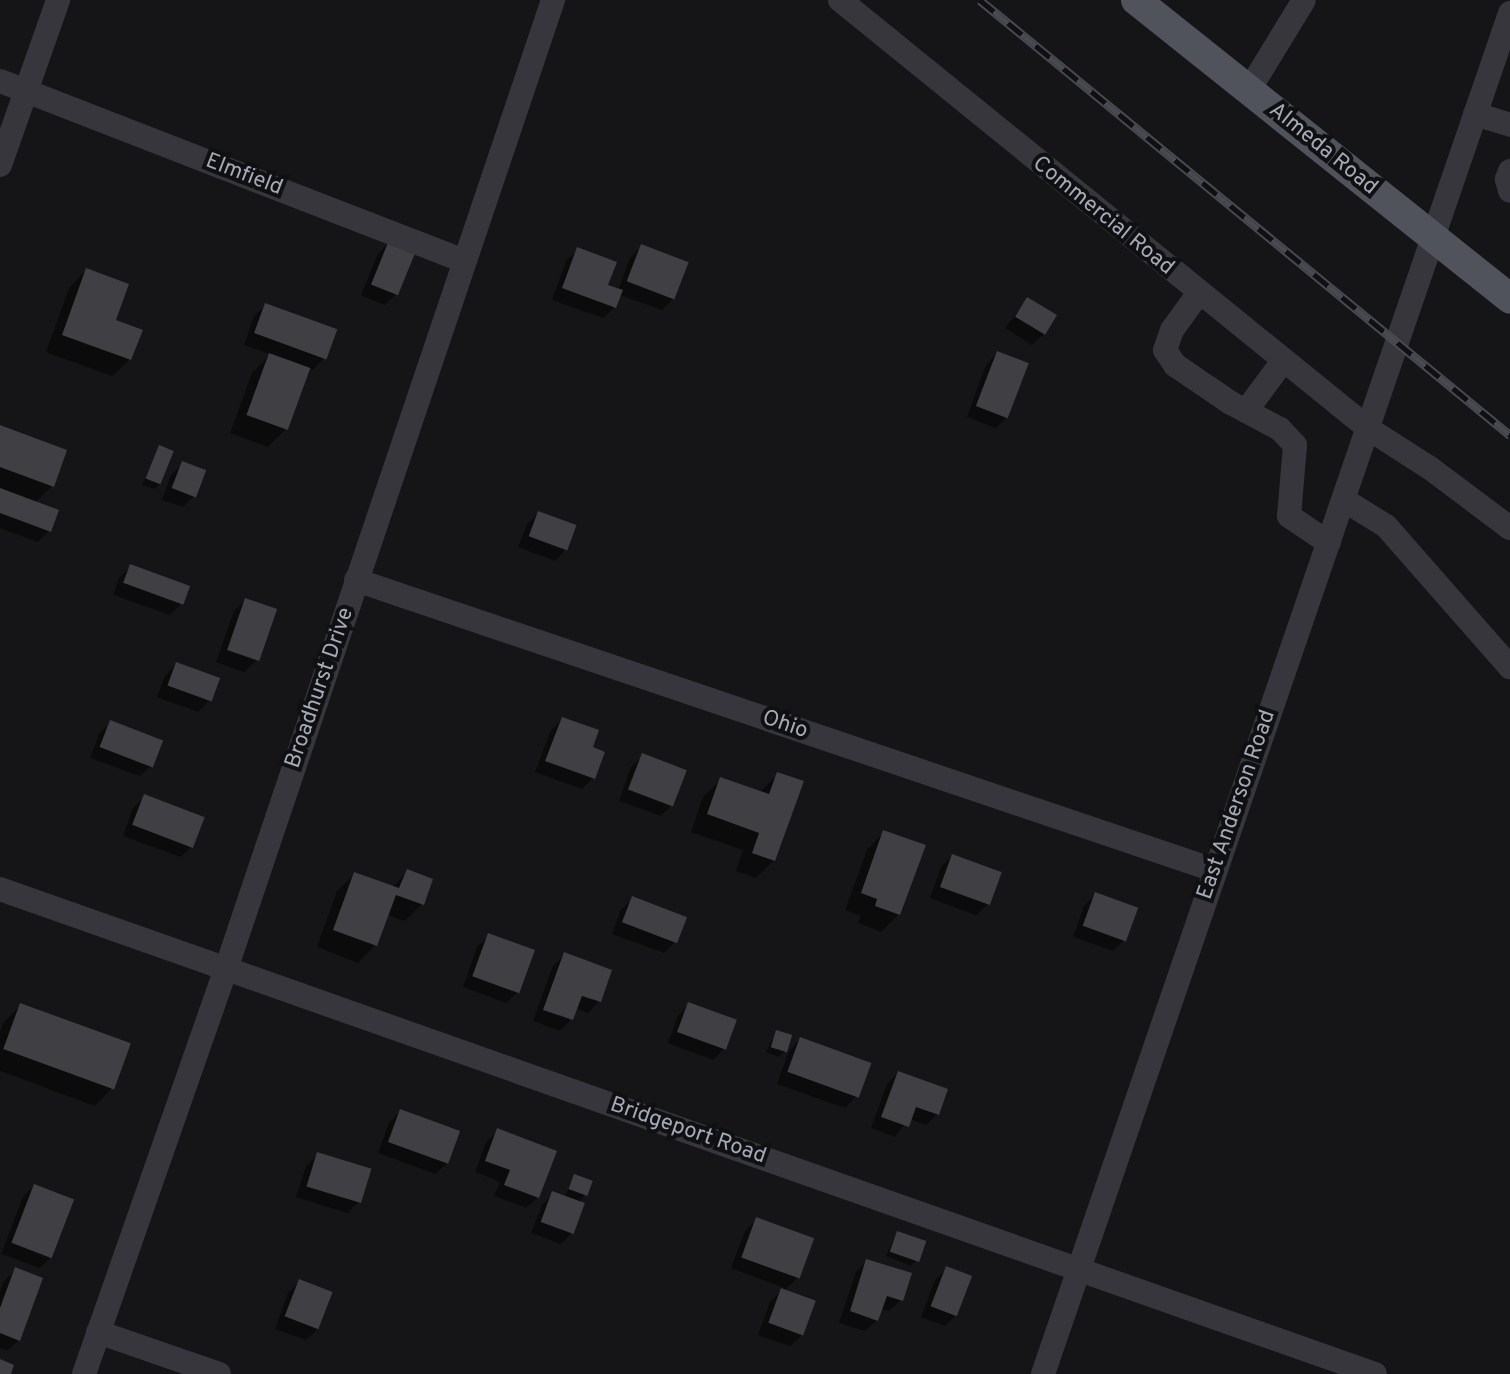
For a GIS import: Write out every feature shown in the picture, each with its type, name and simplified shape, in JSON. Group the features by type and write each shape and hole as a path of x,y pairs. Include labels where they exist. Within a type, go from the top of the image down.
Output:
{"main road":[{"name":"Almeda Road","path":"1147,4 1249,90 1510,299"}],"street":[{"path":"0,165 58,0"},
{"name":"Broadhurst Drive","path":"84,1374 226,969 462,260 553,0"},
{"name":"Commercial Road","path":"840,0 1198,294 1369,429 1430,468 1510,528"},
{"path":"1249,90 1304,0"},
{"name":"East Anderson Road","path":"1043,1374 1510,13"},
{"name":"Elmfield","path":"0,81 462,260"},
{"path":"1475,114 1510,125"},
{"path":"1510,171 1510,191"},
{"path":"1198,294 1172,330 1165,350 1175,365 1280,429 1295,445 1289,516 1329,543"},
{"path":"1246,411 1283,361"},
{"path":"1344,500 1386,526 1510,667"},
{"name":"Ohio","path":"356,580 1214,870"},
{"name":"Bridgeport Road","path":"0,889 1375,1374"},
{"path":"98,1332 219,1374"}],"building":[{"path":"389,240 416,251 398,295 371,285"},
{"path":"641,244 689,262 674,300 627,281"},
{"path":"577,247 617,262 608,285 623,290 616,308 562,288"},
{"path":"86,268 129,284 116,320 143,330 131,360 62,335"},
{"path":"1027,297 1057,315 1045,335 1015,317"},
{"path":"265,303 337,329 326,359 254,333"},
{"path":"997,351 1029,363 1008,418 976,406"},
{"path":"269,353 310,368 288,430 246,415"},
{"path":"0,425 67,450 54,487 0,467"},
{"path":"159,445 174,451 160,484 146,478"},
{"path":"182,461 206,470 196,497 172,488"},
{"path":"0,488 59,510 51,532 0,513"},
{"path":"538,511 577,525 567,550 529,536"},
{"path":"130,564 190,586 183,605 123,583"},
{"path":"245,598 277,609 259,661 227,650"},
{"path":"176,662 220,678 212,702 167,685"},
{"path":"562,717 599,730 593,747 605,752 595,779 545,761"},
{"path":"110,720 163,740 153,768 100,747"},
{"path":"642,753 687,770 673,807 628,789"},
{"path":"777,772 804,781 775,861 752,853 759,833 707,814 720,777 769,794"},
{"path":"144,794 205,817 193,848 132,825"},
{"path":"883,830 926,845 900,915 875,906 877,899 861,893"},
{"path":"952,854 1002,872 990,905 940,887"},
{"path":"407,869 433,879 424,905 396,895 377,946 333,930 354,872 399,888"},
{"path":"1095,892 1138,908 1126,942 1083,926"},
{"path":"632,896 687,917 677,943 622,922"},
{"path":"488,933 535,950 519,993 472,976"},
{"path":"564,952 612,970 601,1002 582,996 573,1020 543,1010"},
{"path":"688,1002 737,1020 726,1050 677,1032"},
{"path":"20,1003 131,1043 114,1089 3,1049"},
{"path":"776,1030 792,1035 787,1052 771,1047"},
{"path":"800,1037 871,1063 859,1098 787,1072"},
{"path":"898,1071 948,1089 939,1115 916,1107 909,1127 881,1117"},
{"path":"400,1109 460,1131 448,1164 388,1142"},
{"path":"497,1128 557,1151 539,1198 504,1185 510,1170 485,1161"},
{"path":"317,1152 372,1169 361,1203 306,1186"},
{"path":"574,1174 593,1181 587,1196 569,1189"},
{"path":"34,1184 74,1199 52,1258 11,1243"},
{"path":"552,1191 585,1203 574,1234 541,1222"},
{"path":"756,1217 814,1238 800,1279 741,1257"},
{"path":"897,1231 926,1241 919,1262 890,1252"},
{"path":"866,1259 912,1273 903,1301 887,1296 878,1321 850,1311"},
{"path":"946,1266 972,1276 957,1316 931,1306"},
{"path":"15,1267 43,1278 20,1341 0,1333 0,1308"},
{"path":"299,1279 333,1292 318,1329 285,1316"},
{"path":"781,1288 816,1301 803,1335 768,1323"},
{"path":"0,1359 14,1365 11,1374 0,1374"}],"railway":[{"path":"980,0 1510,435"}]}
